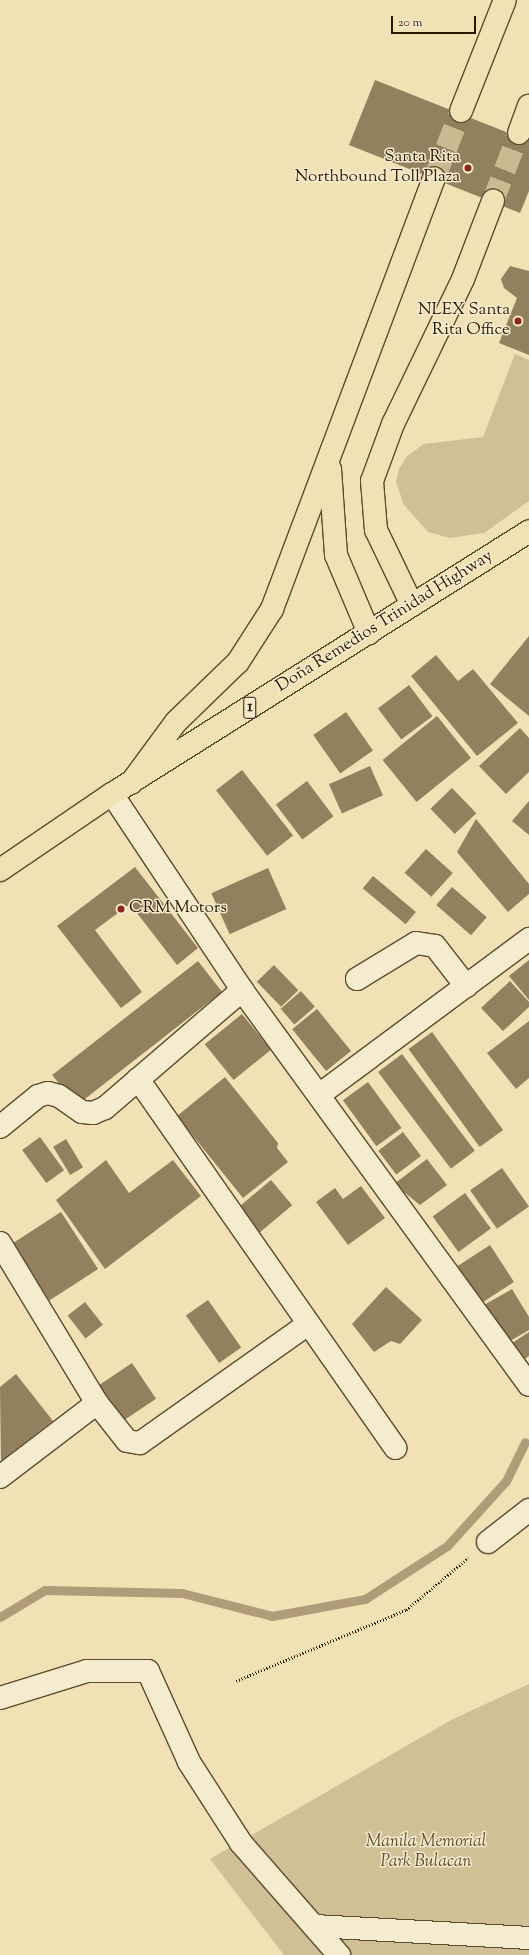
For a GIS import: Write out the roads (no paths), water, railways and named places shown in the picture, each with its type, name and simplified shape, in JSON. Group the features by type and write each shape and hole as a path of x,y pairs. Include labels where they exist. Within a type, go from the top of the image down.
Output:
{"highway":[{"path":"461,111 505,0"},
{"path":"519,133 529,106"},
{"path":"131,782 176,722 238,662 262,628 329,462 434,179"},
{"path":"412,605 376,530 372,481 393,424 463,279 493,201"},
{"path":"329,462 336,555 369,633"},
{"name":"Doña Remedios Trinidad Highway","path":"0,870 112,794 529,531"}],"street":[{"path":"112,794 242,990 529,1385"},
{"path":"319,1095 529,939"},
{"path":"357,979 416,943 435,946 466,986"},
{"path":"0,1128 38,1096 48,1093 59,1096 82,1112 93,1113 105,1108 242,990"},
{"path":"138,1080 394,1448"},
{"path":"0,1244 97,1403 127,1441 140,1443 308,1324"},
{"path":"2,1472 97,1403"},
{"path":"488,1542 529,1510"},
{"path":"0,1698 87,1671 148,1671 189,1762 241,1843 339,1955"},
{"path":"315,1926 529,1938"}],"waterway":[{"path":"0,1617 45,1590 182,1593 272,1616 365,1599 447,1546 506,1481 525,1442"}],"tunnel":[{"path":"434,179 461,111"},
{"path":"493,201 519,133"}],"place":[{"name":"Santa Rita Northbound Toll Plaza","path":"468,168"},
{"name":"NLEX Santa Rita Office","path":"518,321"},
{"name":"CRM Motors","path":"121,909"}],"park label":[{"name":"Manila Memorial Park Bulacan","path":"426,1853"}]}
